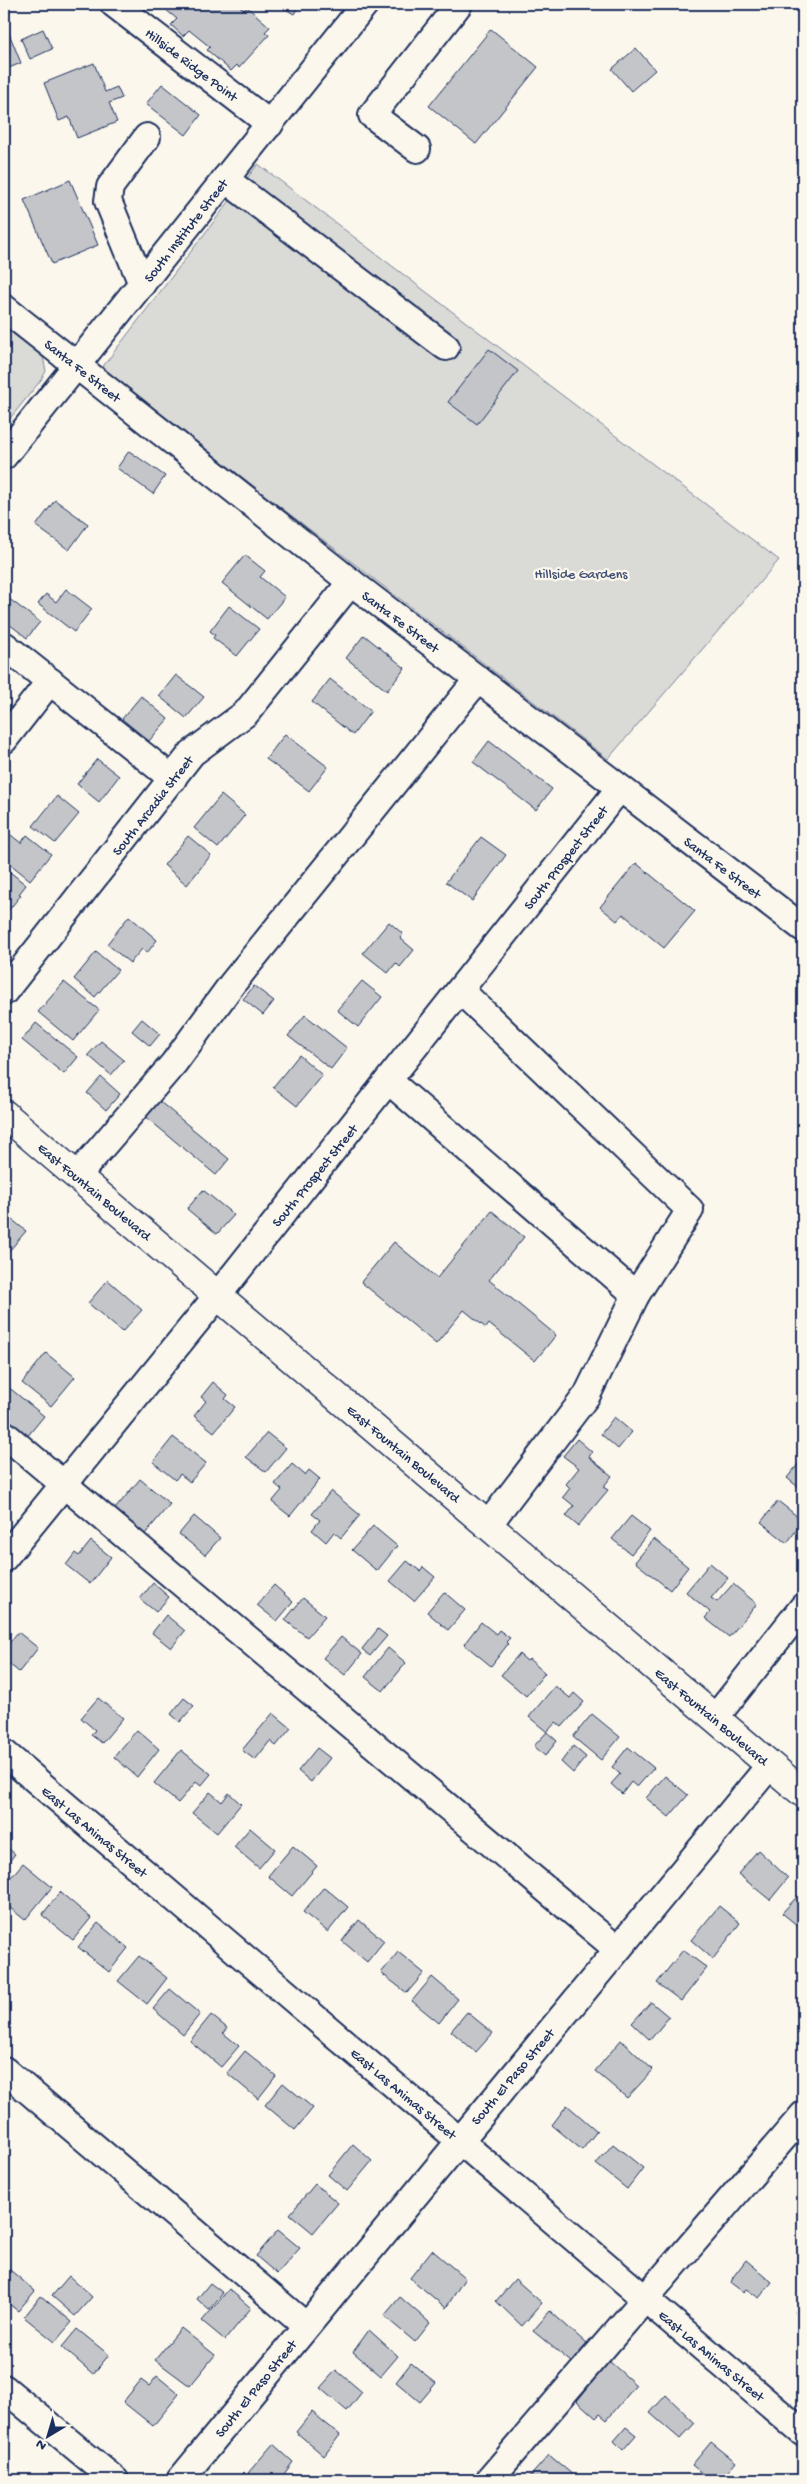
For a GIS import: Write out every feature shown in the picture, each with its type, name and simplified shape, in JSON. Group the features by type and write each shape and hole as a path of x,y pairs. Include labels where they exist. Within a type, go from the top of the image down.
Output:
{"main road":[{"name":"East Fountain Boulevard","path":"4,1114 803,1793"}],"street":[{"name":"Hillside Ridge Point","path":"114,4 270,124"},
{"name":"South Institute Street","path":"4,456 366,4"},
{"path":"417,148 372,115 459,4"},
{"path":"142,284 108,200 110,187 147,137"},
{"path":"225,179 446,347"},
{"name":"Santa Fe Street","path":"4,308 351,582 803,928"},
{"name":"South Arcadia Street","path":"4,992 192,753 246,713 351,582"},
{"path":"4,645 173,779"},
{"path":"77,1176 174,1063 232,984 478,679"},
{"path":"4,740 50,681"},
{"name":"South Prospect Street","path":"4,1558 218,1295 619,789"},
{"path":"460,990 690,1210 636,1294 586,1395 488,1525"},
{"path":"389,1081 636,1294"},
{"path":"4,1434 617,1949"},
{"path":"715,1718 803,1607"},
{"name":"East Las Animas Street","path":"4,1753 803,2433"},
{"name":"South El Paso Street","path":"180,2480 770,1765"},
{"path":"4,2070 306,2326"},
{"path":"489,2480 644,2297 803,2115"},
{"path":"4,2388 115,2480"}],"green space":[{"name":"Hillside Gardens","path":"258,164 779,560 608,759 101,369"},
{"path":"4,327 43,357 46,371 4,426"}],"building":[{"path":"159,4 237,4 244,10 247,7 270,27 265,32 269,35 239,68 237,65 231,71 207,50 210,47 189,30 183,36 171,25 177,19"},
{"path":"277,4 300,4 294,14"},
{"path":"4,21 21,63 4,70"},
{"path":"43,29 52,49 30,59 21,39"},
{"path":"491,29 538,67 476,144 429,106"},
{"path":"636,48 655,70 631,91 612,69"},
{"path":"94,63 105,92 117,87 122,98 109,103 117,122 77,138 69,117 59,121 44,83"},
{"path":"162,84 201,115 186,135 146,104"},
{"path":"70,180 98,245 52,264 24,200"},
{"path":"489,349 518,371 477,424 448,402"},
{"path":"129,451 165,476 153,494 117,468"},
{"path":"55,500 88,524 69,550 36,526"},
{"path":"245,555 265,571 260,577 285,597 267,619 222,583"},
{"path":"66,589 92,609 74,632 38,604 46,594 56,602"},
{"path":"4,595 40,622 27,638 9,624 4,631"},
{"path":"229,606 259,629 237,656 213,638 215,635 210,631"},
{"path":"364,635 405,668 387,691 346,658"},
{"path":"176,675 204,697 186,718 159,696"},
{"path":"330,679 371,711 353,735 312,702"},
{"path":"141,696 168,719 149,741 122,719"},
{"path":"285,734 328,767 309,791 266,759"},
{"path":"489,741 552,789 536,810 473,762"},
{"path":"97,759 119,776 99,802 77,784"},
{"path":"221,795 245,815 218,848 194,828"},
{"path":"57,796 79,814 55,843 33,826"},
{"path":"7,832 21,843 27,835 51,854 30,880 4,859 4,836"},
{"path":"188,836 211,855 187,885 164,865"},
{"path":"481,837 506,855 472,901 446,882"},
{"path":"636,863 695,911 664,948 623,914 617,921 600,907"},
{"path":"4,867 26,885 19,894 21,895 4,916"},
{"path":"129,916 157,940 147,953 142,949 130,963 107,944"},
{"path":"389,922 403,934 400,938 414,950 400,967 396,963 388,973 363,953"},
{"path":"96,952 118,970 95,997 74,979"},
{"path":"362,981 382,997 358,1027 337,1010"},
{"path":"64,982 99,1010 73,1041 38,1012"},
{"path":"254,986 274,1001 263,1015 243,999"},
{"path":"305,1015 347,1048 331,1069 288,1036"},
{"path":"142,1019 160,1034 150,1046 132,1031"},
{"path":"36,1023 78,1057 64,1074 22,1040"},
{"path":"101,1041 124,1060 111,1075 88,1055"},
{"path":"299,1055 322,1075 297,1106 273,1087"},
{"path":"101,1077 120,1094 106,1110 87,1093"},
{"path":"154,1097 229,1159 216,1175 141,1113"},
{"path":"203,1190 234,1215 217,1234 187,1209"},
{"path":"492,1211 524,1237 489,1280 556,1335 535,1361 489,1324 486,1328 464,1310 436,1344 361,1282 394,1242 437,1278"},
{"path":"4,1213 26,1231 5,1256 4,1255"},
{"path":"108,1280 142,1310 122,1332 88,1303"},
{"path":"46,1353 75,1377 51,1406 22,1383"},
{"path":"213,1382 228,1395 225,1399 235,1407 214,1432 194,1416 206,1401 201,1397"},
{"path":"7,1386 44,1416 26,1438 4,1419 4,1390"},
{"path":"614,1417 632,1432 618,1449 601,1434"},
{"path":"267,1433 286,1448 266,1472 246,1457"},
{"path":"173,1437 206,1463 190,1482 180,1474 175,1480 153,1462"},
{"path":"577,1439 592,1452 589,1457 612,1476 603,1487 608,1490 578,1526 566,1516 574,1506 563,1497 570,1488 566,1484 579,1468 563,1456"},
{"path":"803,1458 803,1491 787,1478"},
{"path":"292,1464 305,1475 309,1470 320,1479 290,1516 272,1502 282,1490 275,1484"},
{"path":"140,1479 170,1504 145,1534 115,1509"},
{"path":"331,1491 360,1515 341,1538 334,1532 326,1542 312,1530 320,1520 312,1514"},
{"path":"778,1501 803,1521 787,1543 761,1522"},
{"path":"194,1516 220,1538 205,1555 179,1534"},
{"path":"631,1516 650,1531 631,1554 612,1539"},
{"path":"373,1526 397,1546 377,1571 352,1550"},
{"path":"654,1539 688,1567 670,1590 635,1562"},
{"path":"91,1541 111,1557 90,1584 66,1565 75,1553 79,1556"},
{"path":"407,1561 420,1571 423,1567 435,1577 414,1601 390,1581"},
{"path":"710,1563 728,1578 711,1598 717,1602 733,1584 757,1604 729,1637 705,1618 710,1612 686,1592"},
{"path":"153,1583 169,1597 156,1612 140,1599"},
{"path":"274,1585 293,1602 277,1621 257,1605"},
{"path":"444,1592 465,1610 448,1630 427,1612"},
{"path":"303,1598 325,1616 307,1637 285,1620"},
{"path":"166,1615 185,1631 171,1648 152,1633"},
{"path":"481,1622 496,1634 499,1630 510,1638 506,1642 508,1644 491,1666 464,1644"},
{"path":"378,1629 387,1636 370,1656 362,1649"},
{"path":"18,1632 38,1648 19,1672 4,1660 4,1644 7,1646"},
{"path":"341,1637 362,1654 345,1675 323,1658"},
{"path":"388,1648 406,1663 383,1691 365,1677"},
{"path":"519,1654 527,1661 529,1659 545,1673 526,1696 501,1675"},
{"path":"555,1686 570,1698 574,1693 584,1702 562,1727 556,1722 547,1732 529,1717"},
{"path":"98,1698 123,1718 102,1743 91,1735 95,1730 81,1718"},
{"path":"184,1698 194,1706 180,1722 171,1714"},
{"path":"273,1713 291,1728 276,1746 270,1741 255,1760 242,1750"},
{"path":"592,1714 620,1737 601,1760 573,1737"},
{"path":"137,1730 159,1749 137,1777 114,1757"},
{"path":"547,1732 557,1741 545,1756 534,1746"},
{"path":"573,1746 586,1757 573,1773 561,1762"},
{"path":"628,1747 654,1768 637,1787 631,1782 622,1794 611,1784 620,1774 612,1767"},
{"path":"317,1748 330,1758 311,1782 298,1771"},
{"path":"181,1750 211,1774 201,1786 196,1782 178,1803 154,1783"},
{"path":"665,1776 688,1795 669,1817 646,1798"},
{"path":"210,1792 222,1802 229,1793 241,1804 217,1833 192,1813"},
{"path":"250,1828 275,1849 259,1868 234,1847"},
{"path":"4,1845 15,1854 4,1868"},
{"path":"293,1846 317,1866 292,1896 268,1876"},
{"path":"758,1850 788,1878 770,1900 738,1874"},
{"path":"23,1863 52,1887 25,1920 4,1903 4,1885"},
{"path":"324,1887 348,1907 328,1932 303,1912"},
{"path":"803,1890 803,1930 782,1913"},
{"path":"60,1892 91,1918 73,1940 42,1915"},
{"path":"719,1906 740,1923 713,1959 691,1940"},
{"path":"359,1920 384,1941 367,1962 342,1941"},
{"path":"98,1923 128,1948 109,1972 78,1947"},
{"path":"683,1950 707,1968 681,2001 657,1983"},
{"path":"398,1952 424,1973 407,1993 381,1973"},
{"path":"139,1956 167,1978 147,2004 118,1981"},
{"path":"432,1977 458,1999 439,2023 412,2001"},
{"path":"170,1989 200,2014 183,2035 153,2009"},
{"path":"651,2002 669,2017 650,2040 632,2023"},
{"path":"467,2012 493,2033 476,2052 451,2031"},
{"path":"211,2015 227,2028 223,2033 239,2046 221,2067 190,2041"},
{"path":"621,2040 653,2070 627,2098 595,2071"},
{"path":"245,2051 276,2076 258,2099 227,2073"},
{"path":"283,2083 313,2108 295,2130 265,2105"},
{"path":"567,2105 597,2131 582,2150 552,2125"},
{"path":"353,2144 372,2161 347,2191 328,2175"},
{"path":"613,2144 643,2168 627,2189 596,2164"},
{"path":"315,2184 338,2203 313,2233 290,2214"},
{"path":"278,2230 300,2248 277,2274 256,2256"},
{"path":"432,2250 465,2278 446,2308 410,2278"},
{"path":"746,2260 772,2282 759,2298 746,2289 743,2292 731,2283 733,2277"},
{"path":"4,2265 35,2291 18,2311 4,2300"},
{"path":"69,2276 92,2297 75,2316 52,2296"},
{"path":"515,2279 542,2303 522,2326 496,2301"},
{"path":"210,2283 223,2293 209,2310 197,2299"},
{"path":"229,2289 251,2308 225,2340 202,2321"},
{"path":"41,2296 72,2322 55,2342 24,2317"},
{"path":"400,2297 430,2323 415,2342 384,2316"},
{"path":"803,2303 803,2319 795,2312"},
{"path":"550,2311 587,2344 571,2362 533,2331"},
{"path":"181,2328 215,2355 190,2386 155,2360"},
{"path":"77,2329 109,2355 93,2374 62,2347"},
{"path":"369,2330 398,2356 381,2376 353,2352"},
{"path":"609,2361 636,2385 607,2420 600,2414 596,2418 577,2401"},
{"path":"411,2363 436,2383 420,2402 396,2382"},
{"path":"336,2370 362,2392 347,2411 320,2388"},
{"path":"157,2376 179,2394 153,2426 123,2402 141,2380 149,2386"},
{"path":"666,2395 695,2423 680,2439 650,2413"},
{"path":"312,2412 340,2435 324,2456 296,2432"},
{"path":"626,2427 636,2435 623,2450 614,2441"},
{"path":"711,2442 736,2462 721,2480 710,2480 692,2465"},
{"path":"273,2444 293,2462 284,2474 293,2480 257,2480 248,2473"},
{"path":"549,2455 579,2480 527,2480"}]}
